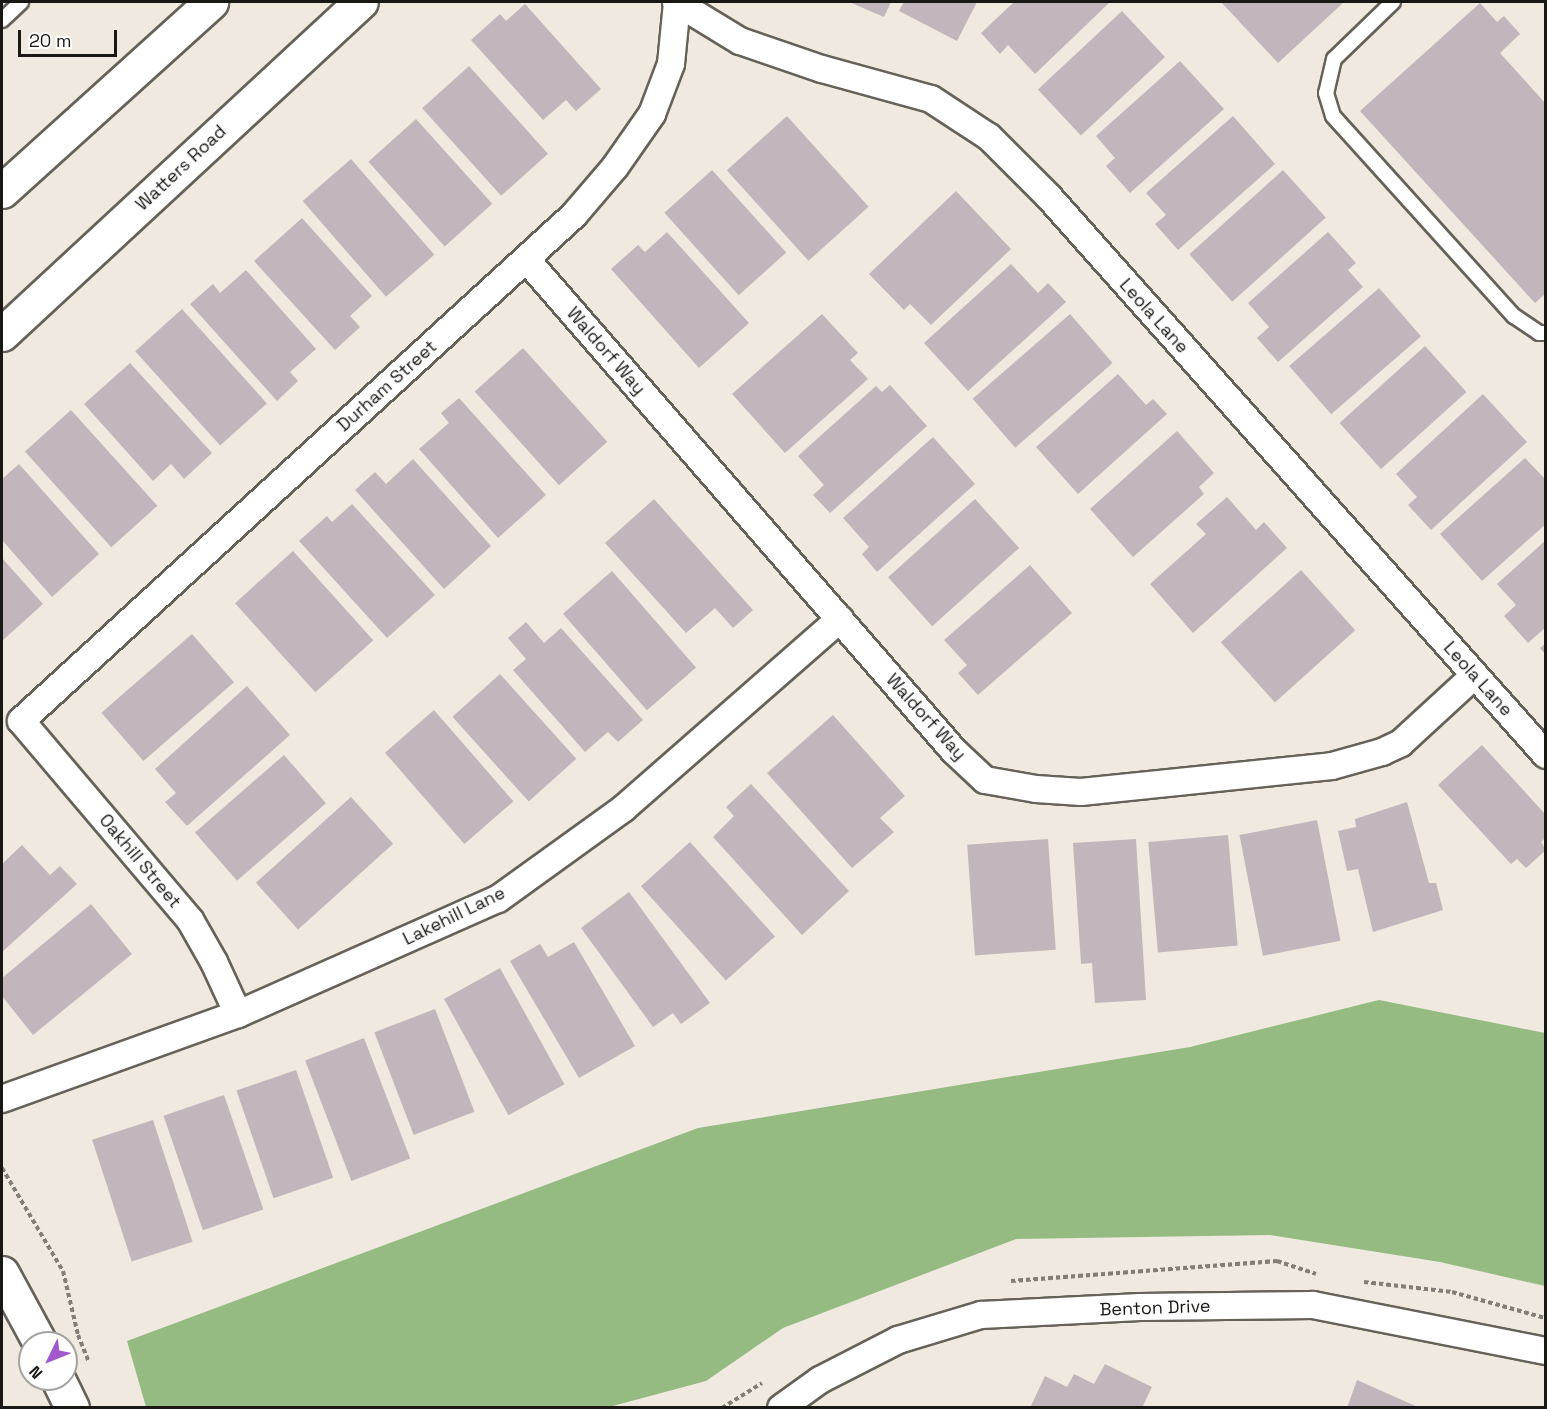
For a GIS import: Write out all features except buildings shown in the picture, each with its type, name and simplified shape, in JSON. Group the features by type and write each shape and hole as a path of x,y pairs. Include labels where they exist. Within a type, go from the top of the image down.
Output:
{"main road":[{"path":"2,191 211,2"},
{"name":"Watters Road","path":"2,334 361,2"},
{"path":"2,1273 33,1331"},
{"path":"64,1391 72,1407"}],"street":[{"name":"Durham Street","path":"21,721 574,215 615,167 652,114 671,64 677,2"},
{"name":"Leola Lane","path":"677,2 740,41 822,69 931,99 989,137 1049,197 1545,755"},
{"name":"Waldorf Way","path":"526,259 954,751 985,780 1036,789 1081,792 1332,766 1382,752 1401,743 1474,675"},
{"name":"Lakehill Lane","path":"2,1099 238,1014 498,899 624,808 840,619"},
{"name":"Oakhill Street","path":"21,721 190,920 214,962 238,1014"},
{"name":"Benton Drive","path":"781,1407 820,1380 898,1340 981,1316 1140,1307 1313,1305 1545,1351"}],"lane":[{"path":"2,20 21,2"},
{"path":"1393,2 1334,59 1326,93 1333,116 1514,316 1539,333 1545,333"}],"path":[{"path":"2,1168 63,1271 78,1335 90,1366"}],"green space":[{"path":"1379,1000 1545,1033 1545,1286 1440,1262 1270,1235 1016,1239 783,1328 706,1381 609,1407 146,1407 127,1341 698,1128 1190,1047"}]}
